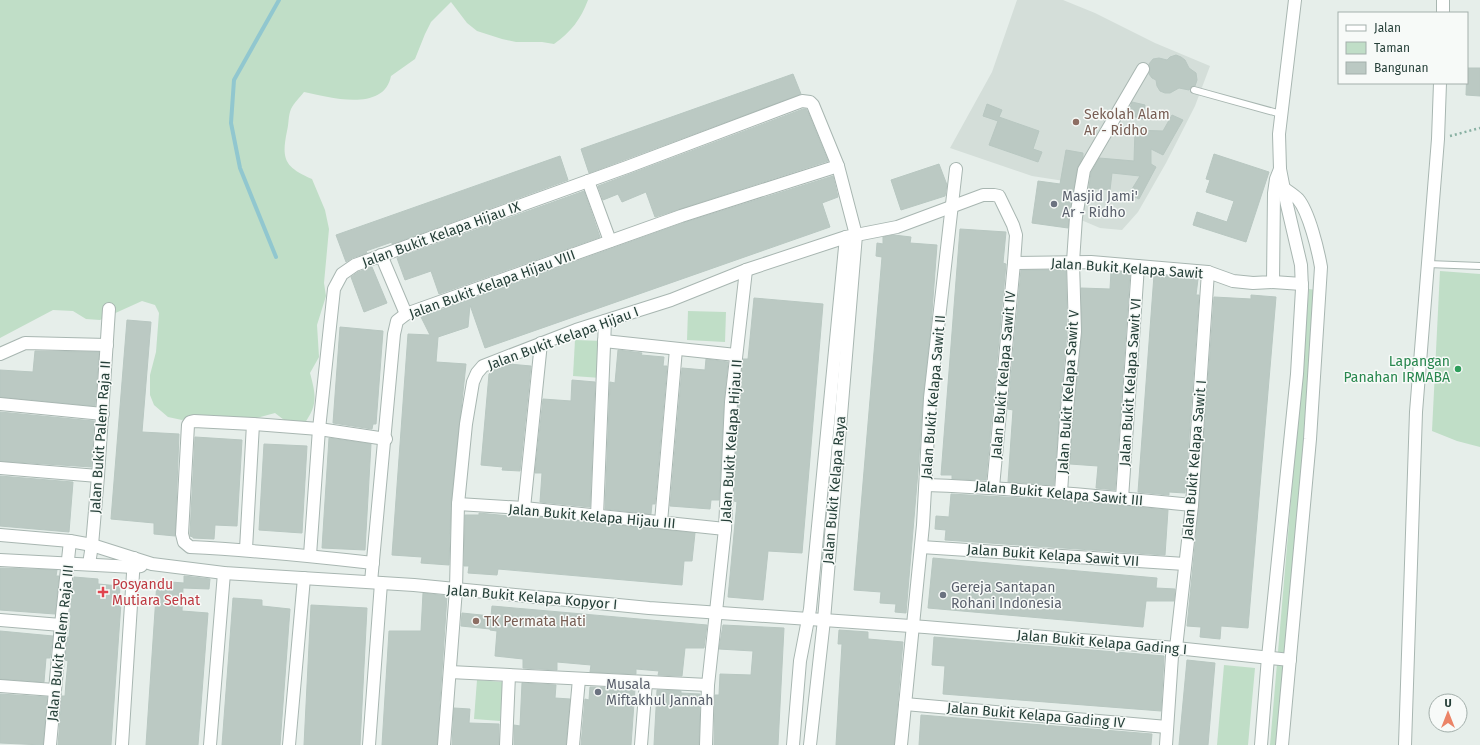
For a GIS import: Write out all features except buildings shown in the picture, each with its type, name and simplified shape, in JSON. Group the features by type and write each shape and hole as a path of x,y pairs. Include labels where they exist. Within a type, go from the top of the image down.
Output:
{"street":[{"path":"1261,745 1268,657 1296,374 1302,284 1301,265 1280,169 1279,134 1295,0"},
{"path":"1443,0 1443,12"},
{"name":"Jalan Bukit Kelapa Sawit V","path":"1061,492 1066,418 1075,332 1073,262 1076,217 1084,170 1143,69"},
{"path":"1405,745 1416,412 1438,138 1440,84"},
{"name":"Jalan Bukit Kelapa Hijau IX","path":"310,555 319,429 334,289 342,274 355,265 381,255 588,181 802,101 810,102 813,105 838,166"},
{"path":"838,166 851,236 897,227 983,195 999,196 1013,225 1016,235 1014,263"},
{"name":"Jalan Bukit Kelapa Hijau VIII","path":"369,745 376,583 373,563 386,438 394,334 397,321 406,314 681,216 838,166"},
{"name":"Jalan Bukit Kelapa Sawit II","path":"901,745 921,547 926,485 930,398 956,169"},
{"path":"1273,282 1274,193 1276,179 1280,169"},
{"path":"588,181 610,241"},
{"path":"1282,745 1310,439 1321,267 1316,241 1302,207 1298,199 1285,189"},
{"name":"Jalan Bukit Kelapa Hijau I","path":"444,745 456,589 458,504 466,424 473,382 477,373 483,366 541,344 605,321 671,300 746,270 851,236"},
{"name":"Jalan Bukit Kelapa Raya","path":"792,745 800,661 808,619 835,410 851,236"},
{"path":"381,255 406,314"},
{"name":"Jalan Bukit Kelapa Sawit","path":"1014,263 1073,262 1138,266 1208,272 1233,280 1253,283 1273,282 1302,284"},
{"name":"Jalan Bukit Kelapa Sawit IV","path":"993,487 1014,263"},
{"name":"Jalan Bukit Kelapa Sawit VI","path":"1122,498 1138,266"},
{"name":"Jalan Bukit Kelapa Hijau II","path":"706,745 708,685 725,529 731,402 746,270"},
{"name":"Jalan Bukit Kelapa Sawit I","path":"1166,745 1172,656 1176,648 1192,505 1208,272"},
{"name":"Jalan Bukit Palem Raja II","path":"89,564 92,545 103,414 109,309"},
{"path":"597,516 605,321"},
{"path":"604,341 736,355"},
{"path":"0,354 25,343 107,345"},
{"path":"524,508 541,344"},
{"path":"660,522 676,349"},
{"path":"0,404 103,414"},
{"name":"Jalan Bukit Kelapa Raya","path":"810,745 824,620 835,410"},
{"path":"373,563 246,549 190,547 184,542 182,534 188,425 190,422 194,421 253,424 319,429 386,438"},
{"path":"246,549 253,424"},
{"path":"0,468 98,476"},
{"name":"Jalan Bukit Kelapa Sawit III","path":"926,485 993,487 1061,492 1192,505"},
{"name":"Jalan Bukit Kelapa Hijau III","path":"458,504 524,508 725,529"},
{"path":"0,535 92,545 134,562"},
{"name":"Jalan Bukit Palem Raja III","path":"50,745 54,690 70,542"},
{"name":"Jalan Bukit Kelapa Sawit VII","path":"921,547 1185,564"},
{"path":"0,560 89,564 134,562"},
{"path":"122,745 134,562"},
{"name":"Jalan Bukit Kelapa Kopyor I","path":"134,562 224,573 456,589 649,608 914,626"},
{"path":"210,745 224,573"},
{"path":"289,745 304,578"},
{"path":"0,620 61,625"},
{"name":"Jalan Bukit Kelapa Gading I","path":"914,626 1176,648 1290,660"},
{"path":"450,672 708,685"},
{"path":"506,745 509,675"},
{"path":"573,745 579,679"},
{"path":"641,745 646,682"},
{"path":"0,686 54,690"},
{"name":"Jalan Bukit Kelapa Gading IV","path":"905,704 1167,726"}],"lane":[{"path":"1194,90 1281,114"},
{"path":"1428,264 1480,266"}],"path":[{"path":"1438,138 1480,128"}],"shaded area":[{"name":"Sekolah Alam Ar - Ridho","path":"1017,0 1063,0 1095,13 1155,43 1210,66 1195,106 1166,163 1138,212 1122,230 1100,228 1074,217 1077,183 1032,176 950,148 992,72"}],"green space":[{"path":"0,0 588,0 575,25 566,35 554,44 542,42 516,42 477,31 467,23 451,2 431,22 415,59 391,76 386,88 378,95 367,99 354,100 327,97 304,92 291,109 285,141 285,156 287,161 296,171 312,179 325,210 329,229 324,283 326,296 317,325 319,357 310,373 314,388 314,405 304,424 288,423 275,413 249,420 212,415 197,415 182,420 168,417 154,405 150,395 150,375 156,352 159,313 155,305 142,301 100,320 86,319 73,311 53,310 0,338"},
{"name":"Lapangan Panahan IRMABA","path":"1440,271 1480,274 1480,447 1457,441 1432,431"},
{"path":"1309,289 1316,290 1278,745 1270,745"},
{"path":"688,311 726,312 725,342 687,340"},
{"path":"575,340 603,341 601,378 573,376"},
{"path":"1224,665 1255,668 1248,745 1217,745"},
{"path":"477,680 503,682 500,721 474,719"}],"waterway":[{"path":"276,257 240,168 231,123 234,80 279,0"}],"place":[{"name":"Sekolah Alam Ar - Ridho","path":"1076,122"},
{"name":"Masjid Jami' Ar - Ridho","path":"1054,204"},
{"name":"Lapangan Panahan IRMABA","path":"1458,369"},
{"name":"Posyandu Mutiara Sehat","path":"103,592"},
{"name":"Gereja Santapan Rohani Indonesia","path":"943,595"},
{"name":"TK Permata Hati","path":"476,621"},
{"name":"Musala Miftakhul Jannah","path":"598,692"}]}
